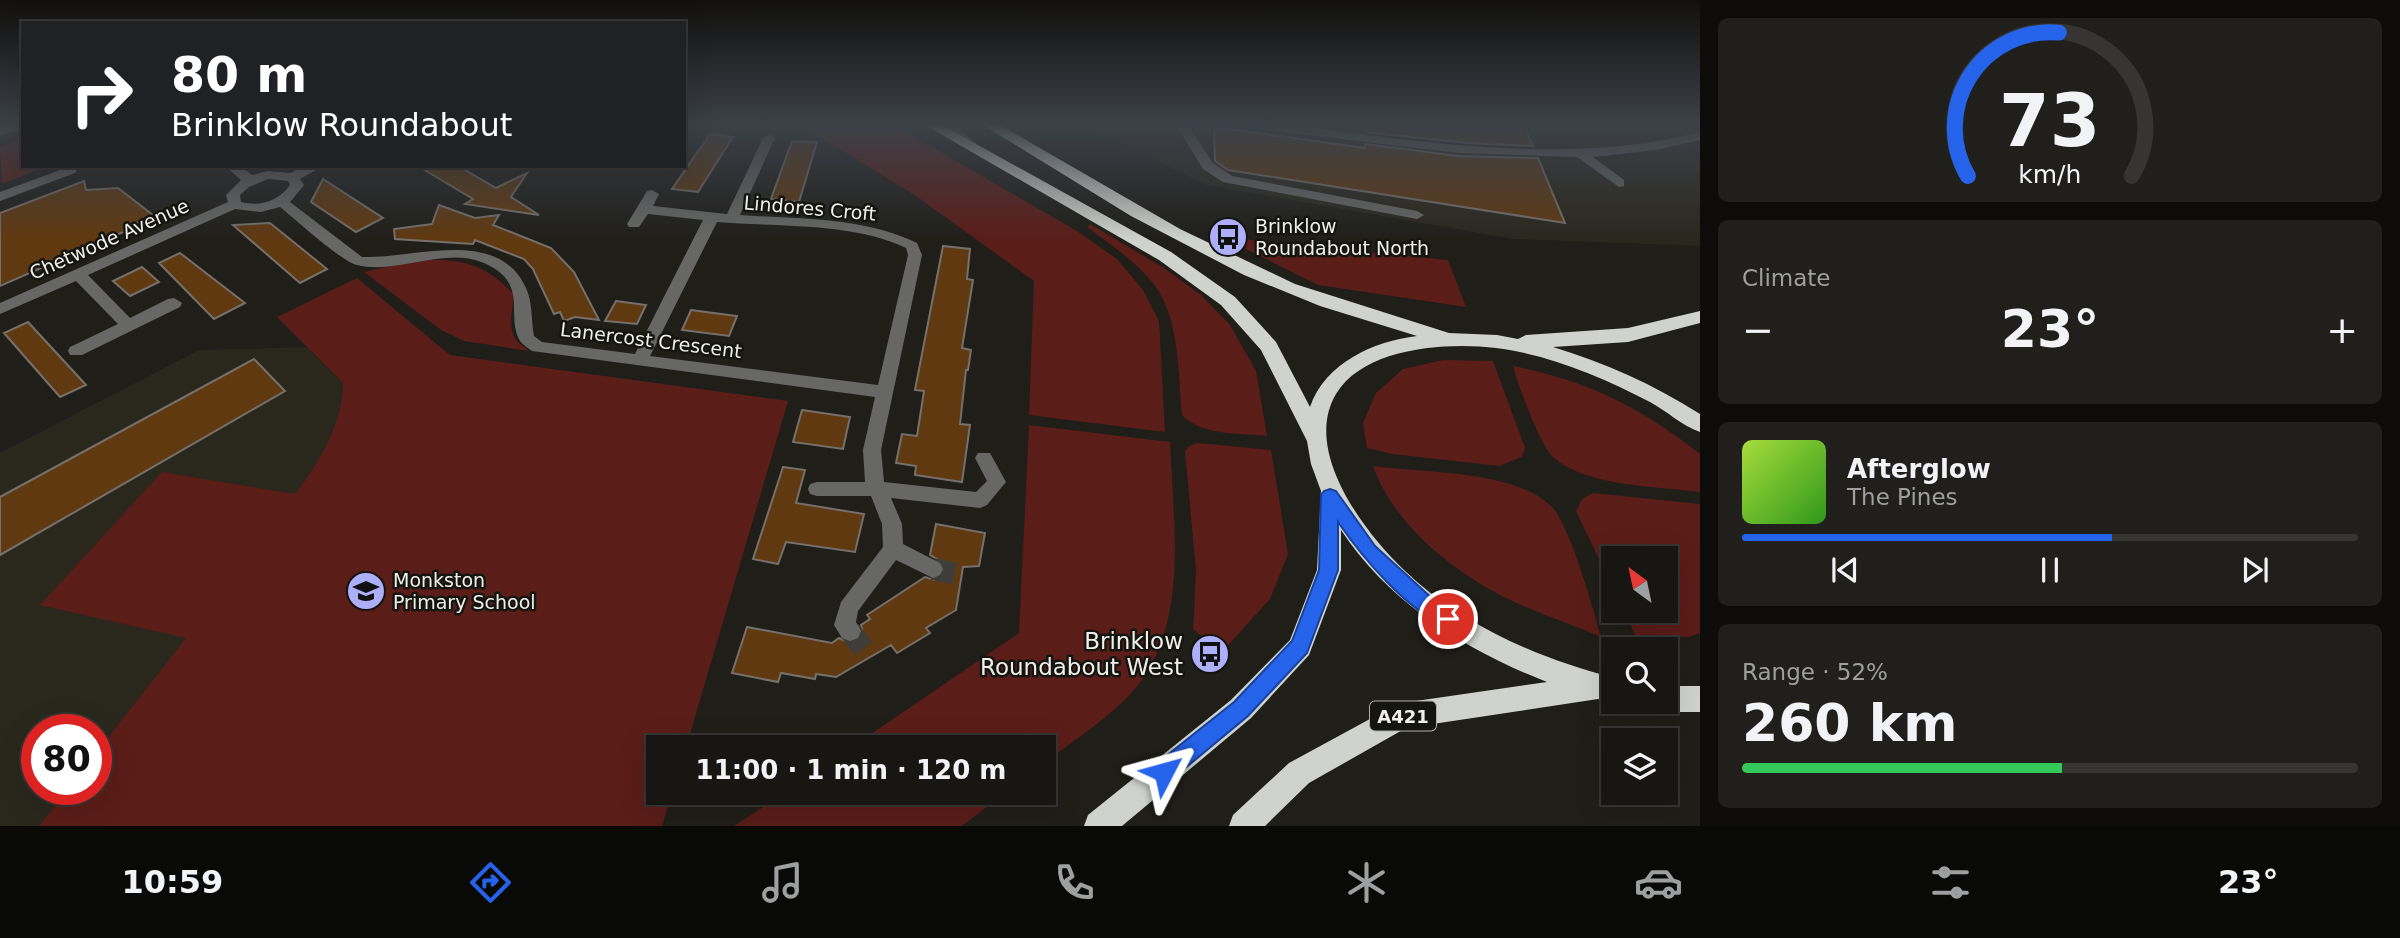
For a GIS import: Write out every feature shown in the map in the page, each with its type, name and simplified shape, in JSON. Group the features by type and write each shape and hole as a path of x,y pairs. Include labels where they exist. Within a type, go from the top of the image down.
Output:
{"highway":[{"path":"1003,164 1165,256 1228,301 1269,347 1315,436 1329,492 1329,570 1300,647 1241,709 1099,826"},
{"path":"1056,164 1245,268 1291,289 1447,339"},
{"path":"1315,436 1325,395 1352,365 1394,346 1447,339 1506,343 1628,335 1700,317"},
{"path":"1506,343 1570,359 1635,386 1700,424"},
{"path":"1329,492 1368,551 1429,607 1507,654 1601,688"},
{"name":"A421","path":"1244,826 1299,773 1402,716 1601,690"}],"street":[{"path":"731,219 757,164"},
{"path":"1206,164 1228,179 1417,215"},
{"path":"1593,164 1619,183"},
{"path":"234,168 250,180"},
{"path":"292,177 297,186 290,196 282,201 260,208 235,204 233,195 236,190 250,180 268,175 292,177 312,168"},
{"path":"0,197 70,170"},
{"path":"634,224 653,194"},
{"name":"Lanercost Crescent","path":"282,201 358,261 373,263 454,254 494,262 511,273 520,289 527,339 538,347 884,392"},
{"name":"Chetwode Avenue","path":"0,309 235,204"},
{"name":"Lindores Croft","path":"644,209 864,231 890,235 912,246 915,255 884,392"},
{"path":"640,360 712,217"},
{"path":"78,274 128,325"},
{"path":"75,351 174,303"},
{"path":"850,631 845,625 848,608 893,549 892,524 874,480 872,450 884,392"},
{"path":"817,489 877,489 980,500 997,482 984,457"},
{"path":"893,549 933,569"}],"shaded area":[{"path":"1,164 21,164 21,168 42,168 2,184"},
{"path":"863,164 961,164 1077,231 1117,259 1143,290 1159,321 1165,432 1029,415 1034,281 916,196"},
{"path":"1163,164 1700,164 1700,246 1513,239 1206,185"},
{"path":"1090,224 1164,268 1201,295 1230,325 1256,371 1267,436 1210,430 1190,422 1182,415 1176,346 1162,297 1138,267 1087,227"},
{"path":"1241,239 1448,260 1466,307 1318,285 1234,243"},
{"path":"415,260 444,260 468,264 480,268 502,283 513,294 513,333 530,351 464,341 441,330 364,272"},
{"name":"Monkston Primary School","path":"357,278 450,355 788,401 690,735 646,735 646,805 668,805 662,826 39,826 55,805 112,805 112,733 186,638 40,605 162,472 295,494 328,442 339,412 343,383 277,317"},
{"name":"Monkston Primary School","path":"426,337 450,355 788,401 690,735 646,735 646,805 668,805 662,826 0,826 0,453 199,350 306,347 343,383"},
{"path":"1443,360 1493,361 1525,448 1522,457 1499,466 1393,454 1367,448 1363,423 1376,393 1403,369"},
{"path":"1513,366 1589,388 1634,409 1678,437 1700,454 1700,492 1621,483 1565,466 1546,448 1524,399"},
{"path":"1029,425 1170,442 1175,563 1167,623 1158,651 1144,677 1123,701 1056,754 1056,735 870,735 1019,633"},
{"path":"1198,443 1271,450 1288,554 1270,599 1222,652 1193,629 1196,571 1185,451 1189,446"},
{"path":"1373,466 1468,475 1516,486 1536,495 1552,507 1566,531 1601,637 1502,596 1462,572 1443,558 1409,525 1382,487"},
{"path":"1593,493 1700,504 1700,633 1689,637 1635,635 1630,623 1678,623 1678,546 1601,546 1601,563 1576,511 1582,499"},
{"path":"766,805 989,805 962,826 734,826"}],"building":[{"path":"690,164 716,164 698,192 672,189"},
{"path":"784,164 811,164 799,202 771,199"},
{"path":"1219,164 1540,164 1565,223 1228,170"},
{"path":"421,168 461,168 496,188 527,173 511,197 539,215 465,204 473,199"},
{"path":"323,179 383,218 356,232 311,202"},
{"path":"84,181 86,190 118,188 153,215 126,229 128,230 0,286 0,213"},
{"path":"439,205 475,218 499,215 493,225 551,248 574,272 599,320 575,317 564,321 560,312 554,314 533,269 524,259 475,240 473,244 395,239 394,229 432,224"},
{"path":"270,223 327,269 300,283 233,225"},
{"path":"943,246 970,249 967,279 973,280 962,348 971,350 960,424 970,425 962,482 915,475 916,466 896,463 902,434 917,436 924,391 915,390"},
{"path":"180,253 245,303 214,319 159,263"},
{"path":"142,267 159,282 130,296 113,281"},
{"path":"616,301 646,305 637,324 605,321"},
{"path":"691,310 737,316 729,336 682,330"},
{"path":"28,322 86,385 60,397 4,333"},
{"path":"254,359 285,391 0,555 0,497"},
{"path":"802,410 850,417 843,449 793,442"},
{"path":"783,467 805,470 796,503 864,514 855,552 786,542 778,564 753,559"},
{"path":"936,524 985,533 979,566 963,567 956,610 926,628 930,633 897,653 891,645 836,677 816,674 815,679 781,673 778,682 732,673 747,627 832,643 839,638 849,643 859,640 863,632 861,625 870,619 867,615 925,577 934,580 942,576 945,570 942,562 930,555"}],"tunnel":[{"path":"933,569 962,575"},
{"path":"850,631 870,657"}],"place":[{"name":"Brinklow Roundabout North","path":"1228,237"},
{"name":"Monkston Primary School","path":"366,591"},
{"name":"Brinklow Roundabout West","path":"1210,654"}],"route":[{"path":"1164,772 1241,709 1300,647 1329,570 1330,495 1368,551 1429,607 1448,619"}]}
